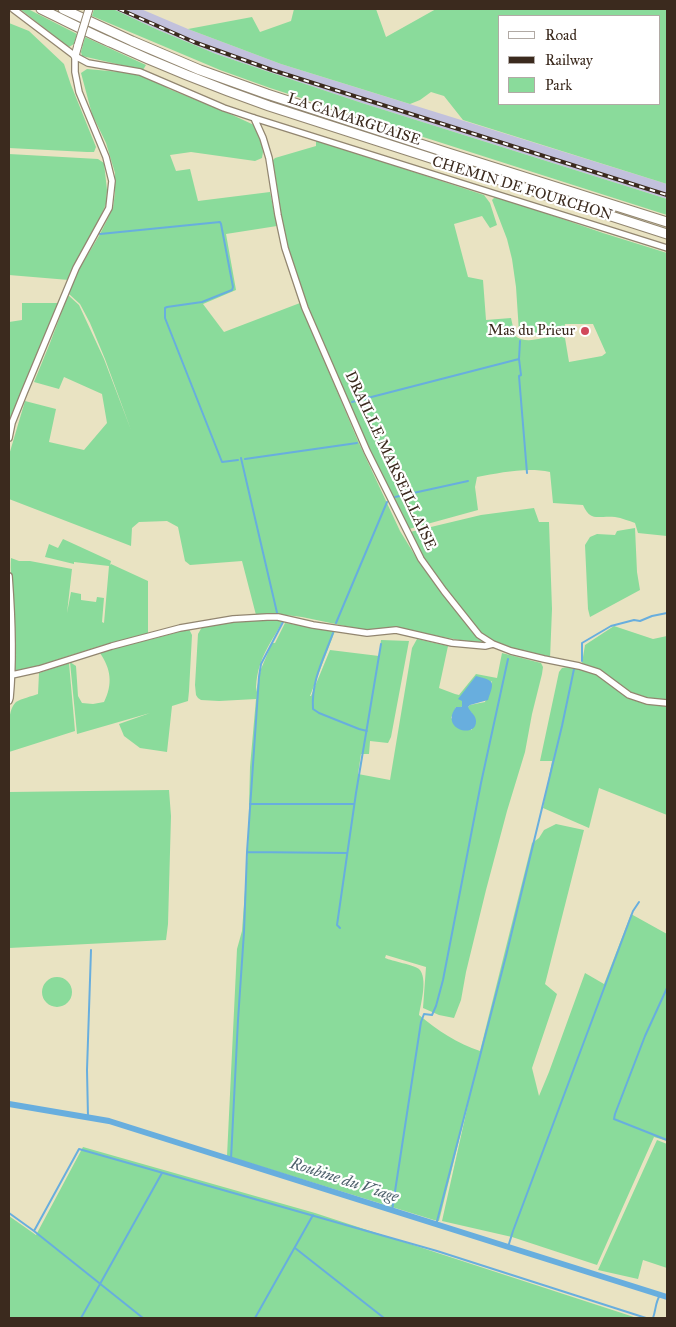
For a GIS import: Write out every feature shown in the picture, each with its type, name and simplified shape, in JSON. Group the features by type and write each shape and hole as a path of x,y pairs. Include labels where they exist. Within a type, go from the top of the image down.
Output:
{"highway":[{"name":"LA CAMARGUAISE","path":"41,9 108,42 260,104 667,234"},
{"name":"LA CAMARGUAISE","path":"63,9 140,45 200,70 267,94 667,222"}],"street":[{"name":"CHEMIN DE FOURCHON","path":"13,9 75,56 88,63 140,72 224,108 667,248"},
{"path":"9,438 12,423 76,268 110,208 112,181 106,157 79,92 75,72 75,56 89,9"},
{"name":"DRAILLE MARSEILLAISE","path":"254,118 269,158 285,248 302,300 367,451 421,559 479,635 493,644 511,651 598,672 629,694 647,701 667,703"},
{"path":"9,576 12,675 9,701"},
{"path":"12,675 180,628 233,619 278,617 312,625 367,633 396,630 452,643 485,646 493,644"}],"shaded area":[{"path":"113,9 141,9 281,64 667,184 667,199 362,103 216,54"}],"green space":[{"path":"20,9 28,9 77,34 74,44 69,47"},
{"path":"94,9 113,9 216,54 362,103 667,199 667,215 270,88 220,70 92,16"},
{"path":"294,9 376,9 386,37 436,9 667,9 667,184 463,120 444,96 431,92 410,104 281,64 188,29 252,17 260,32 291,21"},
{"path":"9,23 29,31 64,64 96,147 94,152 9,148"},
{"path":"85,37 146,65 143,70 82,56 81,52"},
{"path":"87,69 131,73 149,78 169,89 254,125 260,136 263,152 262,158 255,161 191,152 170,155 176,171 190,169 198,201 270,192 277,226 226,234 236,290 203,304 224,332 300,303 358,441 400,531 419,562 439,589 484,641 482,644 398,629 364,630 302,617 277,614 256,615 242,561 190,565 185,561 178,527 167,521 139,522 132,528 131,546 9,499 9,455 25,401 56,409 49,442 84,450 107,423 102,394 64,377 59,389 34,382 68,295 79,305 104,359 131,430 105,359 90,323 80,304 69,294 74,278 113,208 115,193 115,173 106,143 92,114 81,73"},
{"path":"316,140 484,195 490,203 497,225 490,228 482,216 454,224 468,277 483,280 486,320 511,318 515,336 521,339 565,338 569,362 602,356 606,353 593,324 565,324 563,332 528,336 524,336 519,332 512,259 507,239 492,200 496,196 667,253 667,536 638,533 635,523 615,517 592,516 583,505 553,503 550,472 531,470 477,477 475,487 478,510 409,529 364,442 347,397 323,347 291,262 281,225 272,161 275,158 316,146"},
{"path":"9,154 98,159 104,163 107,190 106,204 69,280 9,275"},
{"path":"22,303 60,303 9,424 9,322 22,320"},
{"path":"534,508 539,522 549,522 552,609 550,659 500,646 482,634 426,563 410,532 481,515"},
{"path":"635,528 637,572 640,590 590,617 585,545 590,537 597,534 615,535 617,531"},
{"path":"63,539 111,561 110,565 148,581 148,635 98,647 17,672 15,670 14,652 11,558 19,561 30,561 72,569 67,613 71,592 81,594 81,600 96,602 97,597 104,598 102,622 104,623 109,566 74,562 74,564 45,557 49,544 58,548"},
{"path":"233,621 283,621 268,646 261,663 258,671 256,692 261,669 272,643 275,643 285,623 335,631 310,696 330,650 379,656 381,640 409,641 391,737 388,743 370,741 369,754 361,754 358,774 390,780 412,648 417,639 448,646 439,688 459,695 476,674 497,678 502,653 541,663 543,667 542,674 525,752 507,811 466,972 461,1000 454,1018 439,1015 423,1008 426,967 386,955 385,958 419,969 422,973 423,991 419,1015 448,1036 480,1051 532,843 539,838 544,830 556,824 584,830 545,984 557,994 532,1068 539,1096 585,973 604,984 631,914 667,934 667,1141 654,1137 597,1265 512,1237 442,1221 469,1100 439,1221 227,1156 237,949 242,931 248,850 250,767 256,699 201,700 196,695 195,685 198,634 202,627","holes":["492,681 485,702 468,707 468,710 472,713 472,730 451,718 456,707 462,706 462,701"]},
{"path":"614,626 653,639 667,636 667,701 637,696 608,676 582,663 585,645"},
{"path":"189,629 192,635 188,701 172,706 167,752 140,748 124,736 119,724 150,713 77,734 70,662 76,666 78,696 82,703 104,702 109,689 110,677 107,665 100,653"},
{"path":"69,663 75,731 9,752 9,726 13,706 18,701 38,694 39,673"},
{"path":"562,668 579,668 597,674 636,701 667,707 667,815 599,788 589,828 543,808 552,761 540,761 559,672"},
{"path":"169,790 171,816 166,940 9,948 9,792"},
{"path":"57,977 68,981 72,992 68,1003 57,1007 46,1003 42,992 46,981"},
{"path":"657,1140 667,1144 667,1268 643,1260 638,1279 598,1270"},
{"path":"83,1147 315,1213 637,1318 9,1318 9,1216 36,1235"}],"water":[{"path":"476,676 487,679 492,683 492,686 488,700 468,707 476,721 475,727 466,731 455,726 452,721 452,715 456,707 462,706 462,701 458,699"}],"waterway":[{"path":"100,234 220,222 233,287 232,290 202,302 167,307 165,308 165,318 222,462 238,460"},
{"path":"520,341 519,359 521,375 519,376 527,473"},
{"path":"352,402 519,359"},
{"path":"245,459 357,443"},
{"path":"241,458 278,617"},
{"path":"395,497 468,481"},
{"path":"336,623 387,502"},
{"path":"582,661 582,643 611,626 634,620 640,621 667,613"},
{"path":"231,1159 247,852 259,677 261,664 283,622"},
{"path":"333,633 316,679 313,709 367,731"},
{"path":"340,928 337,925 356,793 381,644"},
{"path":"392,1211 421,1022 424,1014 432,1015 443,980 481,783 508,659"},
{"path":"436,1225 506,956 574,669"},
{"path":"250,804 354,804"},
{"path":"247,852 347,853"},
{"path":"508,1247 633,911 639,902"},
{"path":"88,1117 87,1070 91,950"},
{"path":"667,988 645,1036 614,1119 667,1140"},
{"name":"Roubine du Viage","path":"9,1104 109,1121 667,1297"},
{"path":"34,1231 79,1149 437,1251 646,1318"},
{"path":"81,1318 162,1173"},
{"path":"9,1213 143,1318"},
{"path":"255,1318 313,1215"},
{"path":"295,1248 384,1318"},
{"path":"653,1318 660,1295"}],"railway":[{"path":"119,9 194,42 272,70 667,195"}],"place":[{"name":"Mas du Prieur","path":"585,331"}]}
